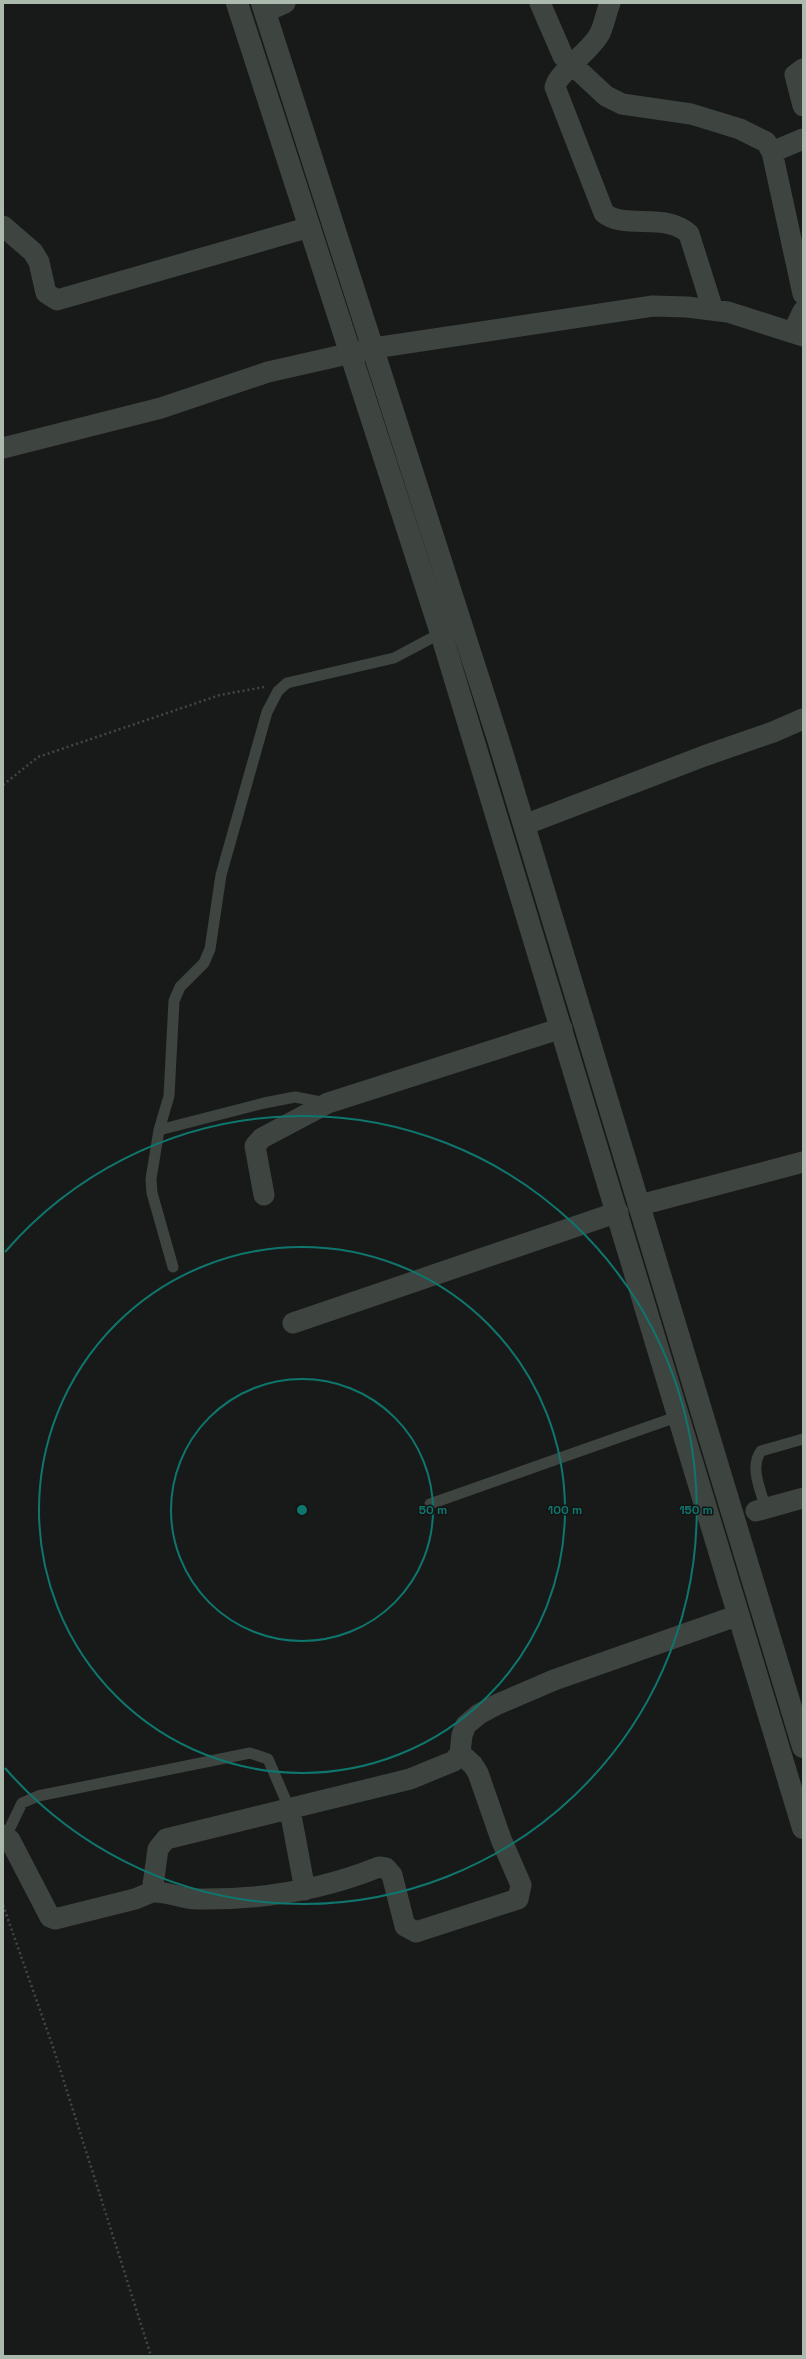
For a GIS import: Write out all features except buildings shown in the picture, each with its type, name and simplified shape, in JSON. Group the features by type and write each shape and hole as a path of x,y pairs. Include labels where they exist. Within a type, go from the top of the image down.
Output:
{"street":[{"path":"237,3 352,353 441,633 618,1212 803,1828"},
{"path":"285,3 264,8 374,348 524,826 640,1205 803,1748"},
{"path":"540,3 563,56 606,96 622,104 691,114 740,129 766,142 772,152 803,294"},
{"path":"610,3 599,35 574,65 559,76 555,87 604,213 613,218 668,224 685,230 689,234 713,310"},
{"path":"803,69 795,75 803,106"},
{"path":"772,152 803,139"},
{"path":"3,226 33,252 39,262 46,294 57,300 310,227"},
{"path":"3,448 161,408 268,372 374,348 653,306 728,312 798,334 803,311"},
{"path":"524,826 773,732 803,719"},
{"path":"264,1195 255,1154 255,1146 262,1138 328,1103 562,1028"},
{"path":"640,1205 803,1162"},
{"path":"293,1323 618,1212"},
{"path":"761,1510 803,1498"},
{"path":"152,1892 158,1849 166,1839 211,1827 290,1810 410,1779 454,1761 460,1753 466,1725 479,1714 498,1704 554,1680 739,1615"},
{"path":"4,1836 10,1840 50,1917 55,1919 135,1899 152,1892 166,1892 188,1899 207,1899 306,1890 379,1867 386,1868 392,1875 405,1926 416,1932 518,1899 521,1885 501,1839 478,1773 460,1753"},
{"path":"290,1810 306,1890"}],"lane":[{"path":"172,1267 152,1193 154,1158 159,1130 169,1096 174,1001 180,987 204,963 210,949 221,875 268,712 278,691 287,683 394,658 441,633"},
{"path":"159,1130 264,1103 295,1098 328,1103"},
{"path":"430,1504 679,1416"},
{"path":"761,1510 754,1466 757,1457 761,1452 803,1439"},
{"path":"4,1836 22,1803 38,1796 250,1753 268,1759 290,1810"}],"path":[{"path":"3,785 38,757 103,734 220,695 257,687 270,687 278,691"},
{"path":"3,1905 53,2047 151,2356"}]}
